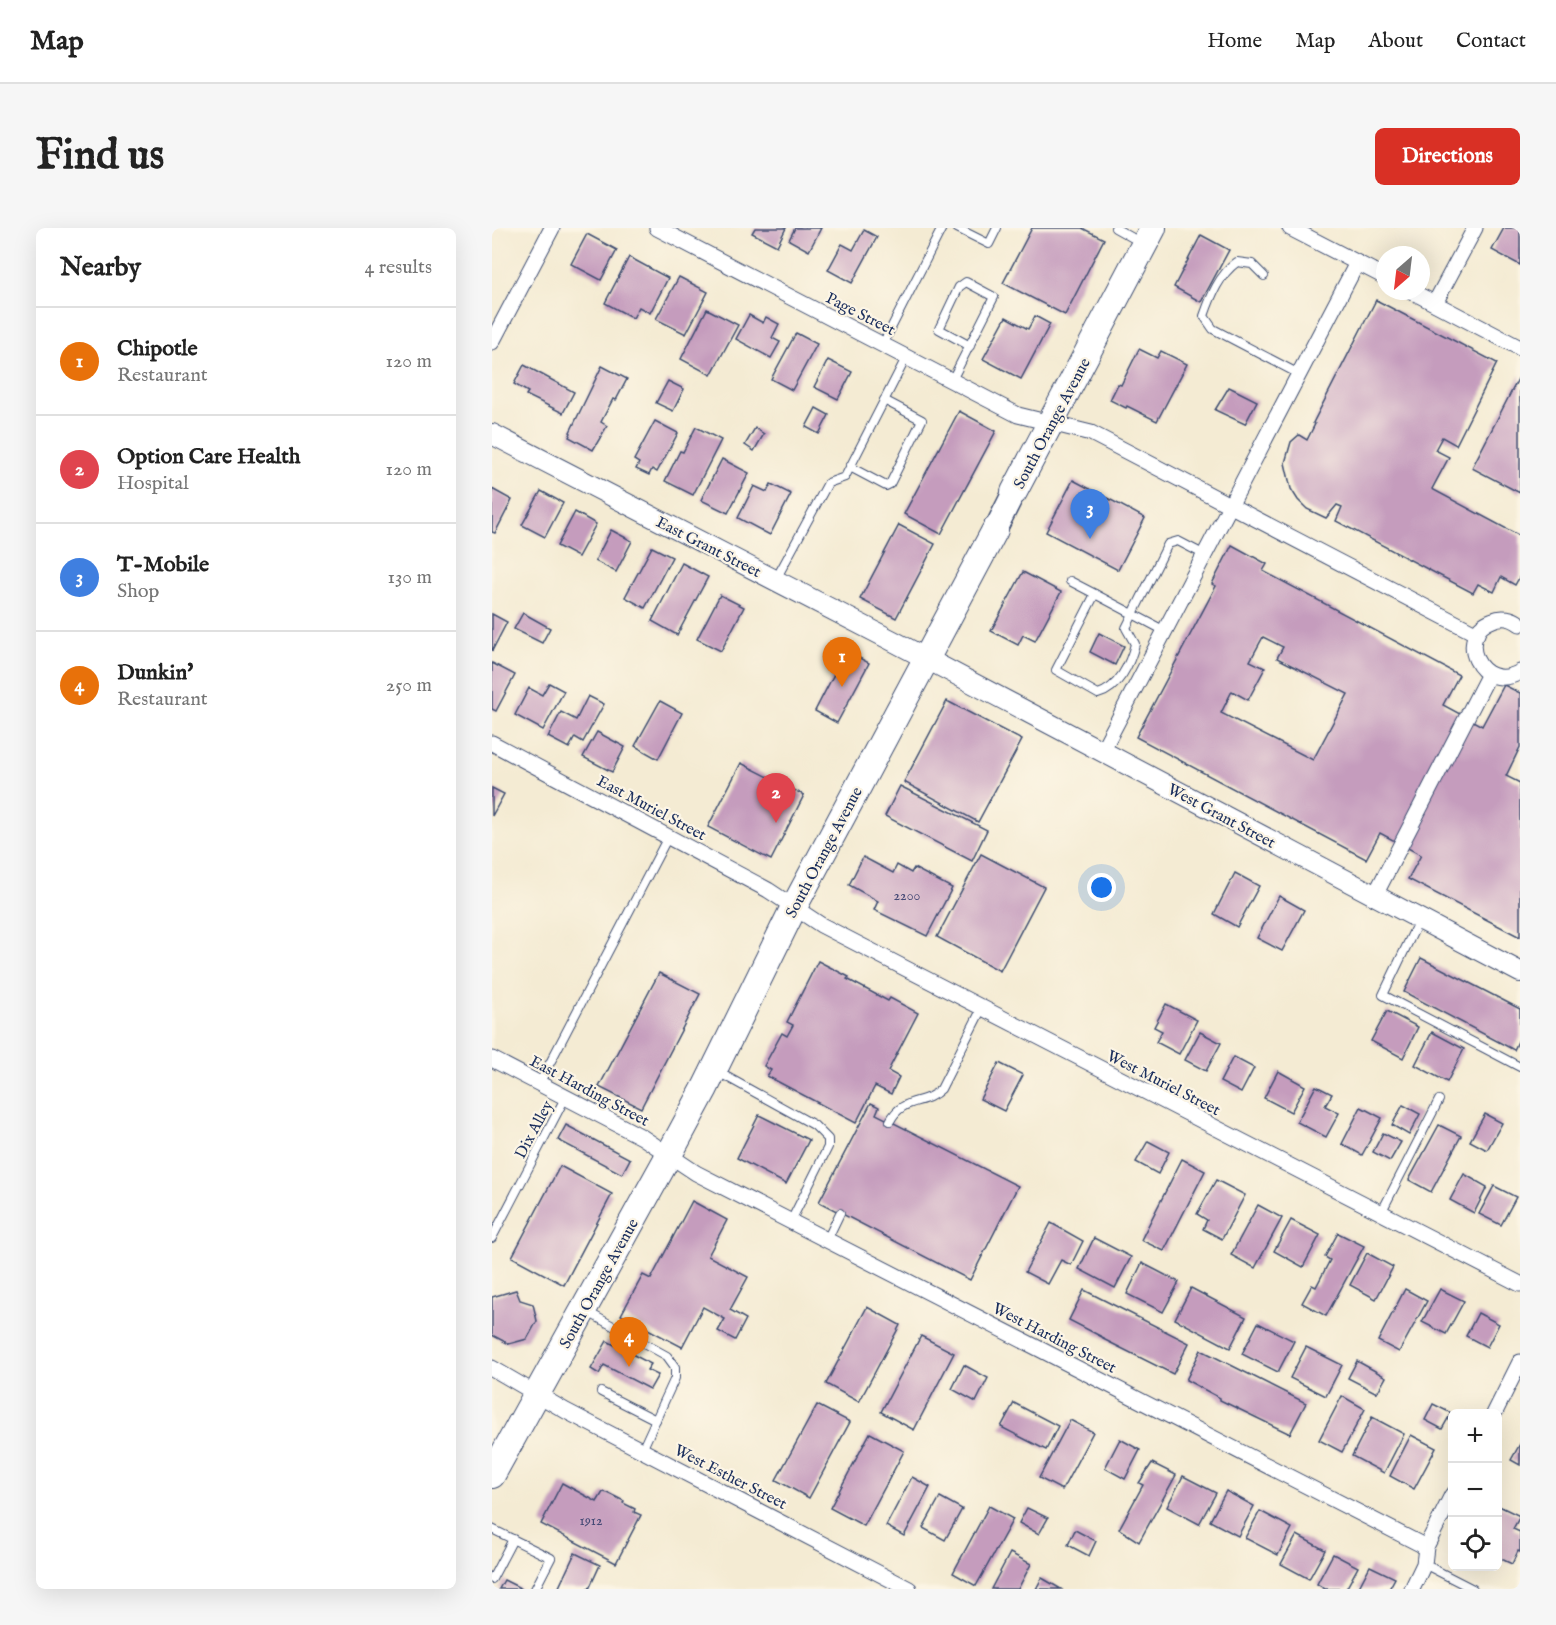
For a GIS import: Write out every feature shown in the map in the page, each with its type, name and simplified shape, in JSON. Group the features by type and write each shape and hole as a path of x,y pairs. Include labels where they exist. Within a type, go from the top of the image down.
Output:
{"main road":[{"name":"South Orange Avenue","path":"492,1475 669,1155 794,907 1149,236"}],"street":[{"path":"492,342 552,228"},
{"name":"Page Street","path":"657,228 1018,415 1091,433 1476,634"},
{"path":"1290,228 1376,272"},
{"path":"1435,303 1475,228"},
{"path":"1102,751 1357,263"},
{"path":"1429,300 1520,348"},
{"name":"East Grant Street","path":"492,434 925,658"},
{"path":"1519,620 1494,619 1476,634 1473,645 1474,656 1489,674 1506,677 1520,672"},
{"name":"West Grant Street","path":"925,658 1374,897 1520,972"},
{"path":"1374,897 1489,674"},
{"name":"East Muriel Street","path":"492,742 669,835 794,907"},
{"name":"West Muriel Street","path":"794,907 821,925 1520,1284"},
{"name":"East Harding Street","path":"492,1059 642,1137 669,1155"},
{"name":"West Harding Street","path":"669,1155 696,1173 1426,1547"},
{"path":"1496,1409 1520,1362"},
{"name":"West Esther Street","path":"492,1368 642,1450 909,1589"},
{"path":"1412,1589 1424,1564 1426,1547 1448,1503"}],"lane":[{"path":"883,344 942,228"},
{"path":"957,228 988,244 997,228"},
{"path":"1115,228 1149,236"},
{"path":"1264,276 1252,264 1237,262 1226,270 1210,298 1204,316 1213,329 1299,374"},
{"path":"952,380 970,346 994,297 966,282 962,283 939,329 970,346"},
{"path":"775,580 828,483 845,477 907,356"},
{"path":"850,467 886,486 890,484 922,420 884,400"},
{"path":"1095,594 1056,670 1098,694 1106,692 1118,682 1133,653 1135,645 1126,628 1168,544 1178,541 1205,555"},
{"path":"1070,581 1165,631"},
{"path":"539,1084 669,835"},
{"path":"1419,920 1383,995 1520,1067"},
{"path":"890,1121 899,1108 908,1103 933,1097 941,1089 982,1008"},
{"path":"714,1069 814,1125 828,1139 828,1147 791,1221"},
{"name":"Dix Alley","path":"492,1238 565,1098"},
{"path":"1381,1213 1439,1100"},
{"path":"827,1240 840,1213"},
{"path":"583,1310 667,1356 675,1367 675,1378 642,1450"},
{"path":"601,1392 656,1420"},
{"path":"492,1529 551,1558 536,1589"},
{"path":"492,1579 513,1539"},
{"path":"1424,1564 1473,1589"}],"building":[{"path":"755,228 786,228 777,246 752,233"},
{"path":"795,228 821,228 809,251 789,240"},
{"path":"1032,228 1082,228 1104,239 1065,315 1003,283"},
{"path":"1504,228 1520,228 1520,265 1492,250"},
{"path":"864,230 877,237 852,283 828,270 842,244 853,250"},
{"path":"587,234 617,250 601,280 571,264"},
{"path":"1201,235 1229,250 1201,302 1174,287"},
{"path":"629,257 668,278 650,313 639,307 633,318 605,303"},
{"path":"679,277 708,292 686,334 656,319"},
{"path":"1376,300 1497,363 1456,445 1442,437 1435,450 1449,457 1432,489 1520,536 1520,576 1515,585 1501,577 1494,592 1478,584 1473,593 1336,521 1342,507 1337,505 1326,518 1307,509 1291,489 1285,463 1291,442 1299,435 1307,440 1315,424 1313,423"},
{"path":"707,309 738,325 711,375 681,359"},
{"path":"749,315 763,323 766,317 779,324 772,338 780,342 771,358 736,339"},
{"path":"1035,316 1050,324 1021,379 983,359 1006,317 1028,329"},
{"path":"796,333 817,344 792,390 771,379"},
{"path":"1139,349 1157,358 1161,351 1187,364 1157,421 1110,400 1118,384 1121,385"},
{"path":"828,360 852,372 838,399 814,387"},
{"path":"524,365 574,392 563,413 526,395 528,392 514,384"},
{"path":"602,366 627,379 601,422 607,426 593,450 569,437"},
{"path":"1520,375 1520,493 1472,468"},
{"path":"668,381 684,389 673,411 656,403"},
{"path":"1229,387 1257,401 1245,424 1215,410"},
{"path":"816,408 829,415 819,434 806,427"},
{"path":"959,411 996,431 941,534 904,514"},
{"path":"655,421 678,433 657,472 652,469 649,475 636,469 639,463 634,460"},
{"path":"696,427 721,440 693,495 665,481 680,451 683,452"},
{"path":"755,428 764,434 754,451 745,445"},
{"path":"722,459 749,473 728,513 701,500"},
{"path":"1073,480 1145,518 1118,570 1046,532"},
{"path":"771,484 791,494 770,535 738,518 754,486 767,492"},
{"path":"492,489 512,500 495,533 492,532"},
{"path":"541,491 563,503 545,537 522,525"},
{"path":"575,512 596,524 578,557 557,546"},
{"path":"899,525 935,544 896,618 860,599"},
{"path":"611,530 632,541 616,572 595,561"},
{"path":"1232,545 1267,564 1263,571 1459,675 1443,705 1482,726 1504,685 1520,693 1520,747 1506,776 1520,783 1520,937 1408,879 1421,855 1380,833 1366,859 1136,737 1216,586 1212,584","holes":["1263,637 1283,647 1277,658 1348,694 1313,760 1221,713 1232,691 1248,700 1265,668 1250,661"]},
{"path":"652,547 672,557 645,608 625,597"},
{"path":"682,563 708,577 677,635 652,621"},
{"path":"1023,572 1061,592 1035,641 1023,635 1018,645 991,631"},
{"path":"720,595 744,607 721,651 697,639"},
{"path":"523,613 550,628 542,643 514,629"},
{"path":"492,614 507,622 492,651"},
{"path":"1099,633 1124,646 1115,665 1090,652"},
{"path":"846,651 869,663 837,723 815,711"},
{"path":"492,663 515,675 496,711 492,709"},
{"path":"549,683 564,691 543,730 515,715 529,688 542,695"},
{"path":"588,696 604,704 583,742 575,737 569,748 548,737 561,712 576,720"},
{"path":"660,701 682,713 658,759 635,746"},
{"path":"947,701 1022,740 978,822 904,782"},
{"path":"597,732 625,747 612,772 583,757"},
{"path":"741,763 804,795 771,860 708,827"},
{"path":"900,786 987,830 972,861 885,816"},
{"path":"492,788 504,794 492,816"},
{"path":"981,854 1044,887 1000,971 937,937"},
{"path":"863,857 893,873 897,865 911,873 914,868 952,888 927,936 874,910 878,901 849,885"},
{"path":"1235,873 1259,886 1237,927 1214,914"},
{"path":"1279,896 1304,910 1282,951 1257,938"},
{"path":"1421,958 1520,1009 1520,1037 1514,1050 1404,992"},
{"path":"818,961 888,1001 890,998 918,1013 888,1071 899,1077 891,1094 875,1086 856,1123 767,1076 771,1070 764,1066 782,1033 787,1036 793,1025 787,1022"},
{"path":"659,973 700,994 641,1108 599,1087"},
{"path":"1166,1004 1197,1020 1179,1054 1156,1042 1162,1031 1154,1027"},
{"path":"1387,1011 1418,1027 1403,1058 1371,1041"},
{"path":"1200,1032 1221,1043 1206,1071 1185,1060"},
{"path":"1432,1032 1464,1049 1447,1082 1415,1065"},
{"path":"1233,1057 1254,1068 1241,1093 1220,1082"},
{"path":"999,1063 1023,1075 1004,1111 980,1099"},
{"path":"1278,1071 1305,1086 1291,1112 1264,1098"},
{"path":"1316,1086 1332,1094 1325,1106 1339,1113 1326,1137 1297,1122"},
{"path":"871,1103 879,1107 876,1114 1018,1186 970,1280 819,1202"},
{"path":"1403,1105 1420,1114 1409,1135 1392,1125"},
{"path":"1361,1107 1382,1118 1362,1155 1342,1144"},
{"path":"1485,1114 1502,1123 1487,1150 1470,1141"},
{"path":"759,1115 809,1140 786,1184 737,1158"},
{"path":"566,1125 630,1159 622,1174 558,1140"},
{"path":"1439,1125 1461,1136 1431,1192 1409,1180"},
{"path":"1383,1133 1401,1142 1390,1161 1373,1152"},
{"path":"1148,1141 1169,1152 1158,1174 1136,1162"},
{"path":"1182,1159 1205,1171 1164,1251 1141,1240"},
{"path":"560,1166 612,1194 564,1285 512,1257"},
{"path":"1464,1174 1487,1187 1474,1213 1450,1200"},
{"path":"1216,1180 1245,1195 1222,1239 1203,1229 1207,1220 1197,1214"},
{"path":"1494,1186 1516,1197 1501,1225 1479,1214"},
{"path":"692,1201 727,1220 708,1256 748,1277 730,1310 746,1319 735,1340 718,1331 725,1319 703,1307 682,1347 621,1315 643,1275 651,1279"},
{"path":"1258,1205 1282,1218 1255,1268 1231,1255"},
{"path":"1291,1220 1320,1235 1303,1267 1274,1251"},
{"path":"1051,1223 1083,1241 1071,1265 1061,1260 1048,1284 1025,1272"},
{"path":"1338,1233 1364,1246 1326,1316 1302,1303 1312,1285 1316,1287 1330,1260 1325,1257"},
{"path":"1094,1238 1131,1257 1115,1288 1079,1269"},
{"path":"1367,1253 1393,1267 1376,1299 1350,1285"},
{"path":"1142,1263 1179,1282 1163,1312 1127,1294"},
{"path":"1191,1288 1246,1317 1230,1348 1175,1319"},
{"path":"1405,1289 1427,1301 1399,1352 1378,1341"},
{"path":"1440,1289 1464,1301 1446,1334 1422,1322"},
{"path":"516,1290 520,1300 533,1304 537,1321 527,1339 509,1344 492,1335 492,1297"},
{"path":"1084,1290 1189,1343 1173,1374 1069,1320"},
{"path":"867,1307 900,1325 859,1402 826,1384"},
{"path":"1478,1313 1499,1324 1487,1347 1466,1336"},
{"path":"1258,1323 1294,1341 1278,1372 1242,1354"},
{"path":"921,1336 954,1353 914,1430 881,1412"},
{"path":"607,1341 651,1364 647,1370 658,1375 650,1389 604,1365 599,1374 591,1369"},
{"path":"1306,1347 1342,1365 1326,1396 1290,1378"},
{"path":"1201,1350 1306,1403 1290,1434 1220,1400 1186,1380"},
{"path":"1357,1361 1386,1377 1377,1393 1348,1378"},
{"path":"964,1365 988,1378 976,1402 952,1389"},
{"path":"1342,1396 1365,1409 1342,1452 1319,1440"},
{"path":"1014,1403 1058,1426 1046,1450 1001,1427"},
{"path":"1433,1404 1448,1412 1448,1418 1442,1429 1425,1420"},
{"path":"817,1405 850,1422 809,1498 776,1480"},
{"path":"1372,1417 1404,1434 1384,1473 1352,1456"},
{"path":"1070,1420 1093,1432 1062,1490 1039,1478"},
{"path":"870,1433 904,1451 864,1526 830,1508"},
{"path":"1411,1435 1436,1448 1414,1489 1390,1476"},
{"path":"1120,1439 1140,1450 1125,1479 1105,1468"},
{"path":"1520,1444 1520,1465 1511,1460"},
{"path":"1152,1463 1176,1475 1139,1542 1119,1529 1143,1485 1139,1483"},
{"path":"1183,1476 1216,1493 1199,1524 1167,1507"},
{"path":"912,1477 930,1487 904,1536 886,1526"},
{"path":"562,1483 597,1502 603,1492 608,1493 624,1501 623,1503 641,1515 616,1563 541,1524"},
{"path":"1226,1491 1254,1506 1238,1536 1210,1521"},
{"path":"940,1497 962,1509 945,1540 923,1528"},
{"path":"989,1506 1013,1519 976,1586 953,1573"},
{"path":"1502,1507 1520,1516 1513,1529 1520,1532 1520,1552 1518,1551 1512,1564 1502,1559"},
{"path":"1027,1508 1048,1518 1039,1534 1019,1523"},
{"path":"1260,1511 1292,1528 1278,1555 1245,1538"},
{"path":"1075,1530 1096,1541 1089,1556 1068,1545"},
{"path":"1297,1535 1325,1550 1309,1579 1281,1564"},
{"path":"575,1553 600,1565 589,1589 558,1589"},
{"path":"1010,1553 1031,1564 1018,1589 991,1589"},
{"path":"1333,1554 1358,1567 1346,1589 1325,1589 1317,1584"},
{"path":"1370,1566 1395,1578 1389,1589 1358,1589"},
{"path":"1042,1578 1061,1589 1036,1589"},
{"path":"504,1580 522,1589 499,1589"}],"place":[{"name":"T-Mobile","path":"1090,539"},
{"name":"Chipotle","path":"842,687"},
{"name":"Option Care Health","path":"776,823"},
{"name":"Dunkin'","path":"629,1367"}]}
